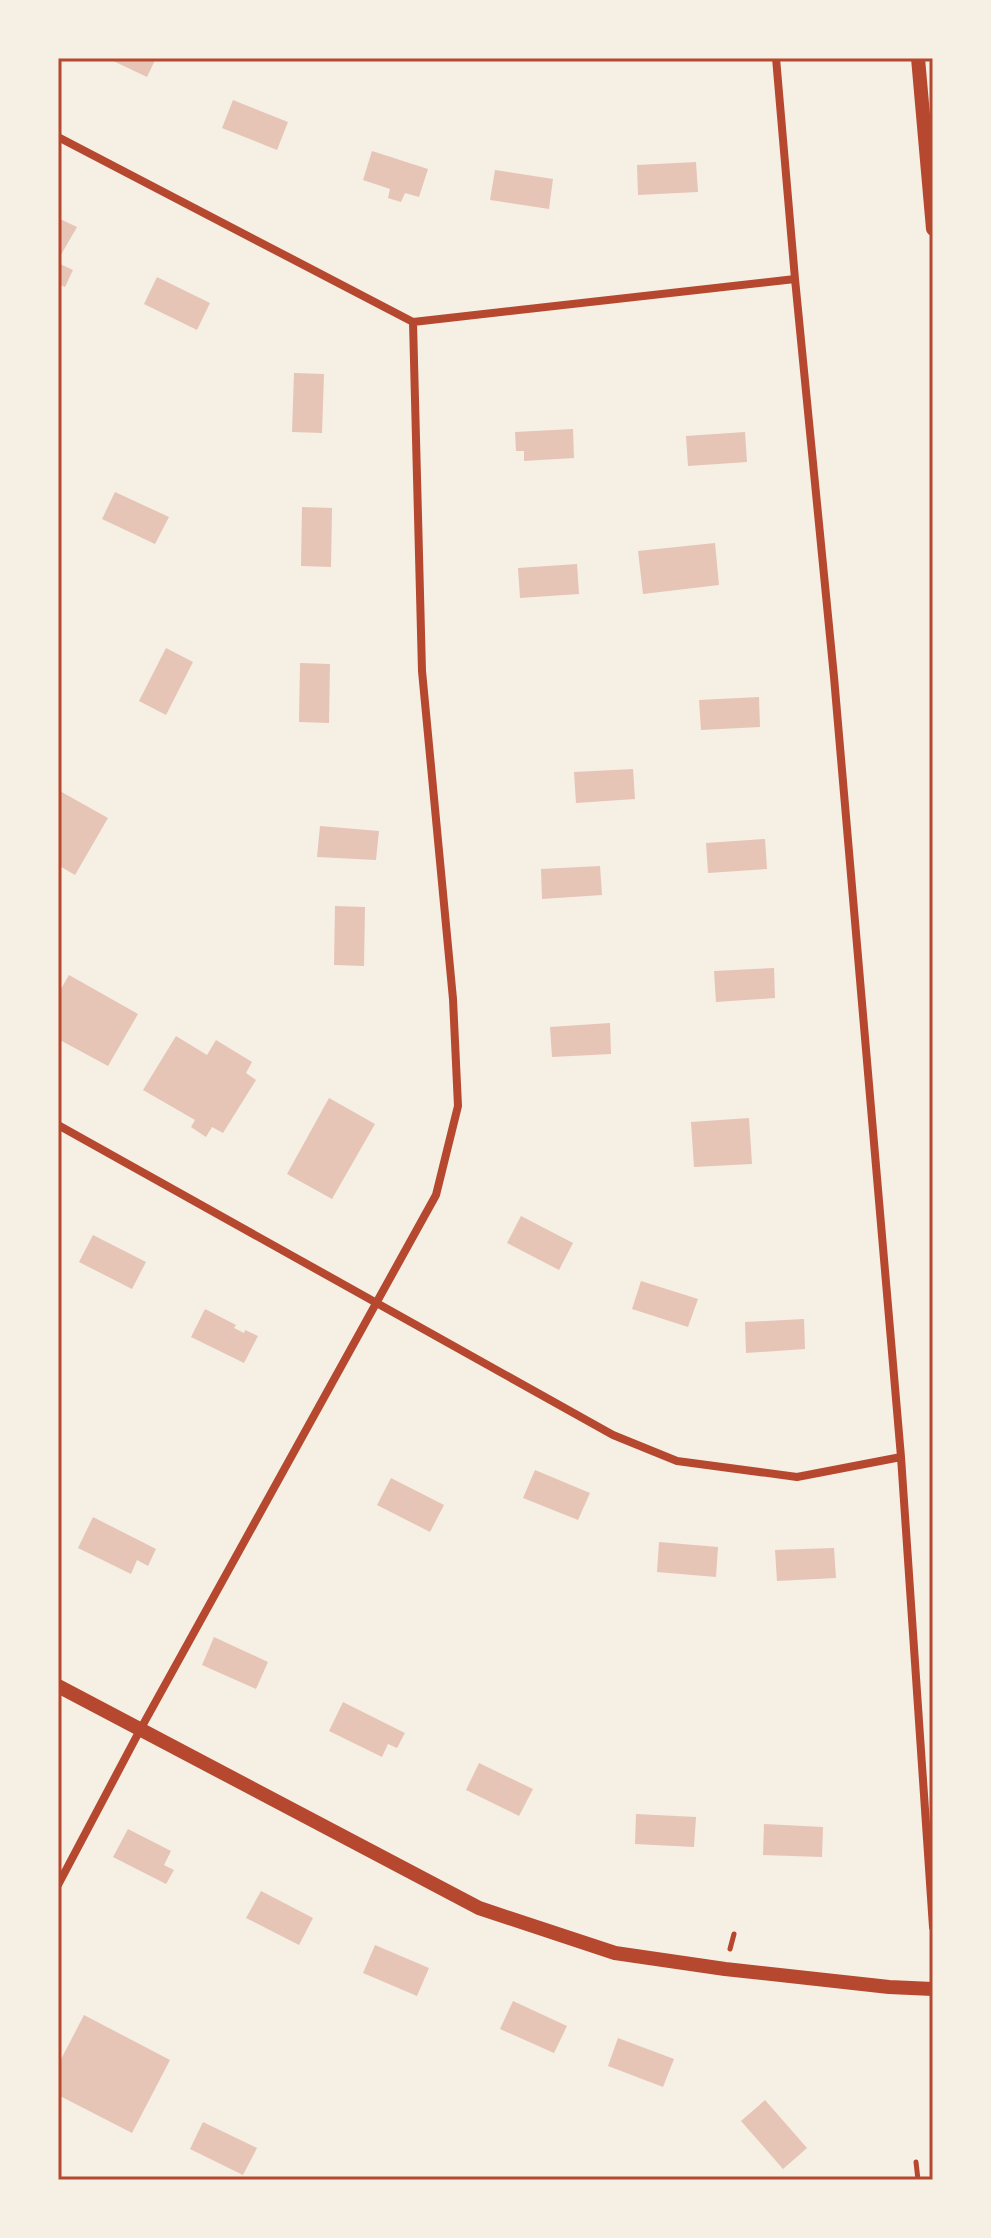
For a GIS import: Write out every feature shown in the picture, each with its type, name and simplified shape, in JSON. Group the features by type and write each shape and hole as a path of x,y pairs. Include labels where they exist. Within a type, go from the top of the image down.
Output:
{"street":[{"path":"776,58 834,677 901,1457 933,1927"},
{"path":"918,58 933,229"},
{"path":"58,137 413,322 795,279"},
{"path":"58,1885 140,1730 436,1195 458,1106 453,999 422,671 413,322"},
{"path":"58,1125 613,1435 677,1461 797,1477 901,1457"},
{"path":"58,1686 479,1908 615,1953 725,1969 933,1989"}],"path":[{"path":"916,2162 918,2180"}],"building":[{"path":"107,58 156,58 147,77"},
{"path":"233,100 288,122 277,150 222,128"},
{"path":"372,151 428,169 419,197 405,193 401,202 388,198 390,189 363,180"},
{"path":"696,162 698,192 638,195 637,165"},
{"path":"495,170 553,179 549,209 490,200"},
{"path":"58,218 77,227 58,260"},
{"path":"58,263 73,270 65,287 58,284"},
{"path":"157,277 210,303 197,330 144,304"},
{"path":"294,373 324,374 322,433 292,432"},
{"path":"573,429 574,458 524,461 524,451 516,451 515,432"},
{"path":"745,432 747,462 688,466 686,436"},
{"path":"115,492 169,517 155,544 102,519"},
{"path":"302,507 332,508 331,567 301,566"},
{"path":"715,543 719,585 643,594 638,551"},
{"path":"577,564 579,594 520,598 518,568"},
{"path":"166,648 193,662 166,715 139,701"},
{"path":"300,663 330,664 329,723 299,722"},
{"path":"759,697 760,727 701,730 699,700"},
{"path":"633,769 635,799 576,803 574,772"},
{"path":"58,790 108,818 75,875 58,865"},
{"path":"320,826 379,831 376,860 317,857"},
{"path":"765,839 767,869 708,873 706,843"},
{"path":"600,866 602,895 542,899 541,869"},
{"path":"335,906 365,907 364,966 334,965"},
{"path":"774,968 775,998 716,1002 714,971"},
{"path":"69,975 138,1014 108,1066 58,1039 58,994"},
{"path":"610,1023 611,1054 552,1057 550,1027"},
{"path":"176,1036 207,1055 216,1040 252,1062 246,1073 256,1080 223,1133 212,1127 206,1137 191,1127 195,1120 143,1090"},
{"path":"329,1098 375,1124 332,1199 287,1174"},
{"path":"749,1118 752,1164 694,1167 691,1122"},
{"path":"521,1216 573,1243 559,1270 507,1243"},
{"path":"93,1235 146,1262 132,1289 79,1262"},
{"path":"641,1281 698,1299 688,1327 632,1309"},
{"path":"205,1309 236,1325 234,1328 258,1336 244,1363 191,1337"},
{"path":"804,1319 805,1349 746,1353 745,1322"},
{"path":"535,1470 590,1493 578,1520 523,1498"},
{"path":"391,1478 444,1505 430,1532 377,1505"},
{"path":"93,1517 156,1549 148,1566 137,1560 131,1574 78,1548"},
{"path":"659,1542 718,1547 716,1577 657,1572"},
{"path":"834,1548 836,1578 777,1581 775,1550"},
{"path":"214,1637 268,1662 256,1689 202,1665"},
{"path":"343,1702 405,1733 397,1748 388,1744 382,1757 329,1731"},
{"path":"479,1763 533,1789 519,1816 466,1790"},
{"path":"636,1814 696,1817 694,1847 635,1844"},
{"path":"764,1824 823,1827 822,1857 763,1855"},
{"path":"128,1829 171,1851 164,1865 174,1870 166,1884 113,1857"},
{"path":"261,1891 313,1918 299,1945 246,1918"},
{"path":"375,1945 429,1968 417,1996 363,1973"},
{"path":"513,2001 567,2026 554,2053 500,2029"},
{"path":"84,2015 170,2060 132,2133 58,2095 58,2065"},
{"path":"618,2038 674,2059 663,2087 608,2066"},
{"path":"765,2100 807,2148 783,2169 741,2121"},
{"path":"203,2122 257,2148 243,2175 190,2149"}]}
